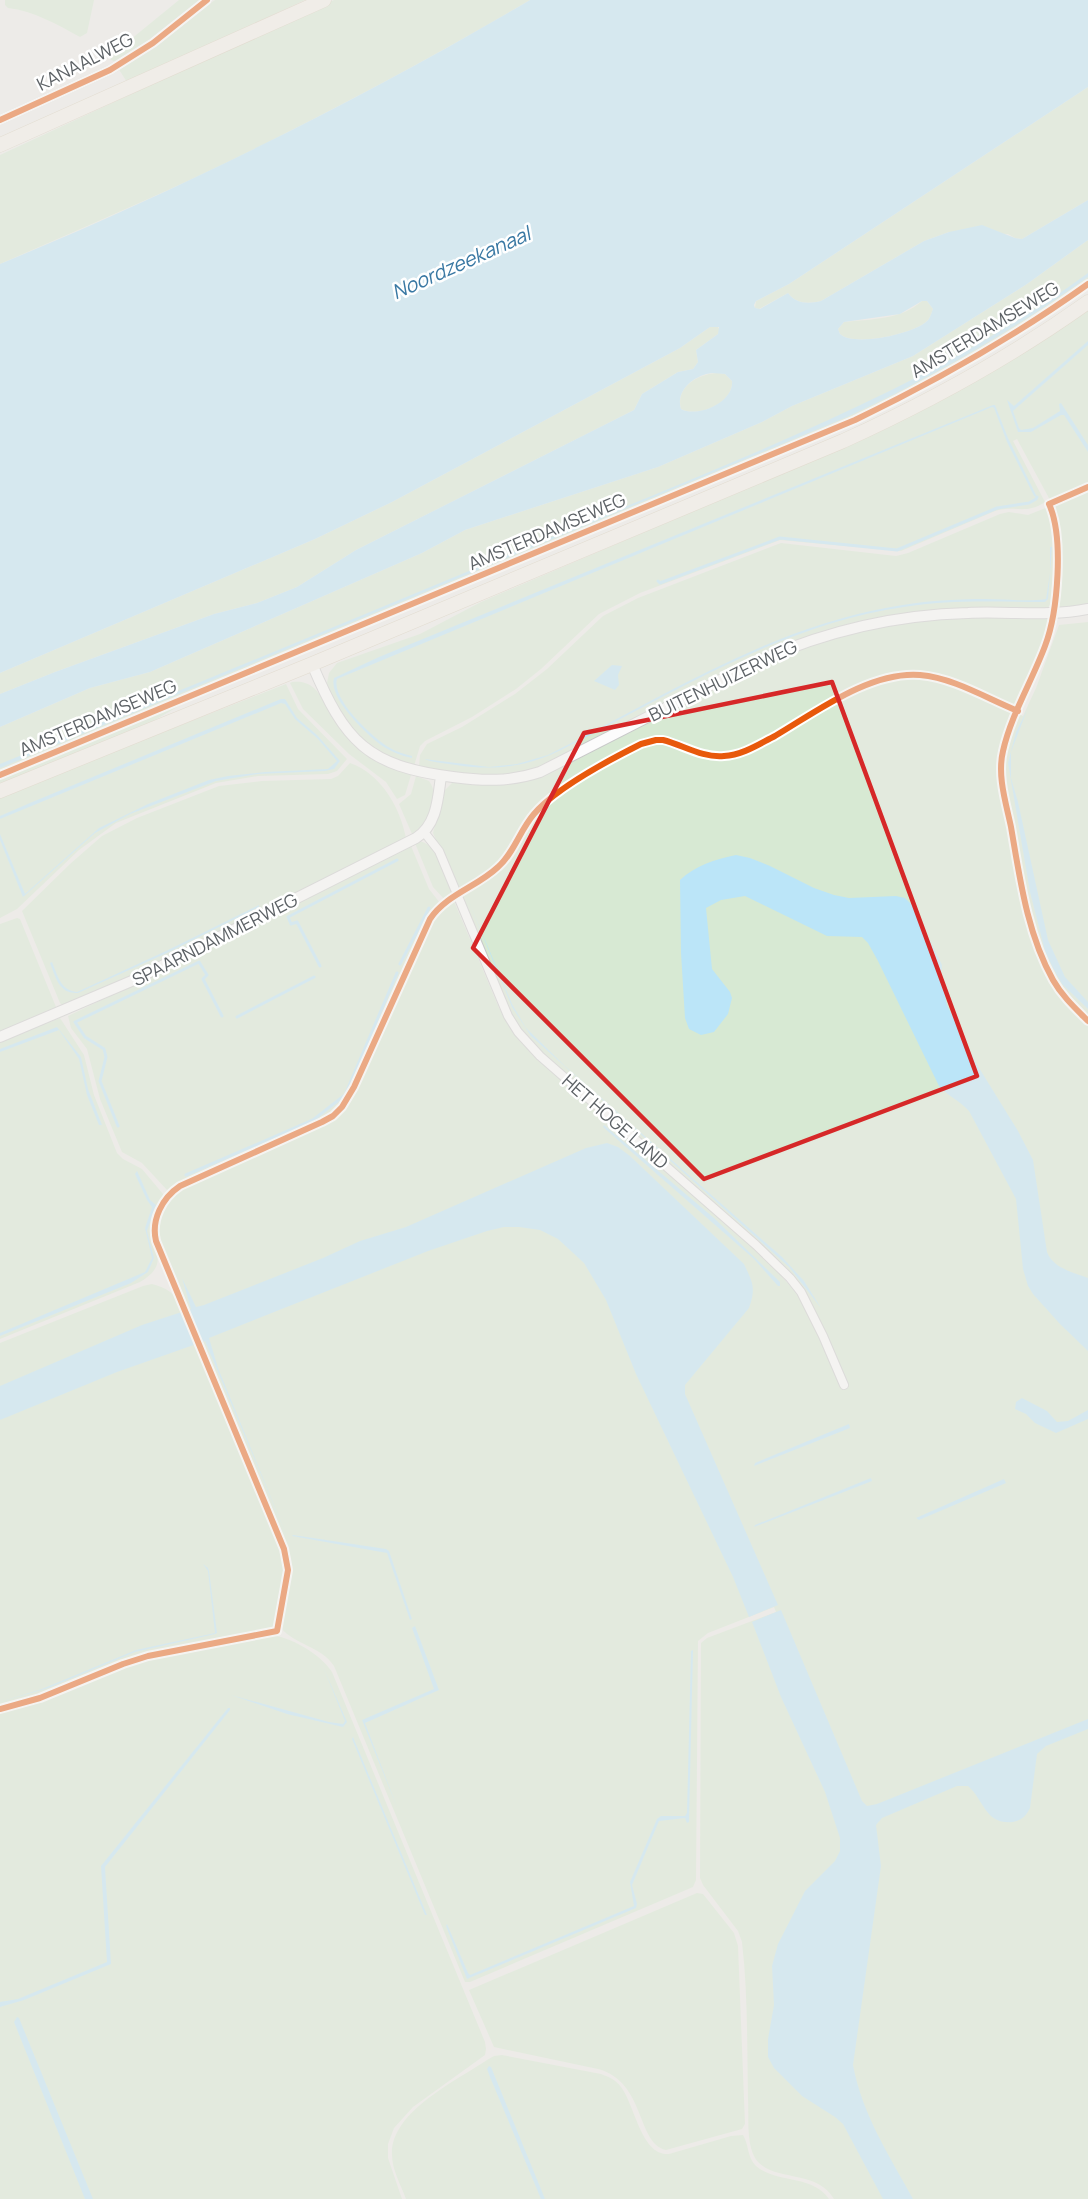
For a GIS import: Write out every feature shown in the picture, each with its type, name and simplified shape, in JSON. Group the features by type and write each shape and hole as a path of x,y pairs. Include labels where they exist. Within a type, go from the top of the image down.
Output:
{"main road":[{"path":"0,145 324,0"},
{"name":"AMSTERDAMSEWEG","path":"0,791 312,664 877,426 985,369 1088,302"}],"street":[{"name":"KANAALWEG","path":"0,120 110,70 153,43 207,0"},
{"name":"BUITENHUIZERWEG","path":"312,664 336,716 361,743 377,756 393,764 441,776 495,781 540,772 762,659 795,645 851,628 934,614 1002,612 1052,614 1088,609"},
{"path":"424,832 434,815 441,776"},
{"name":"SPAARNDAMMERWEG","path":"0,1037 72,1008 174,961 424,832"},
{"name":"HET HOGE LAND","path":"424,832 439,851 503,1006 518,1032 540,1056 723,1216 790,1278 813,1314 844,1385"}],"highlighted area":[{"path":"832,682 977,1076 704,1179 473,948 584,733"}],"green space":[{"path":"5,0 94,0 87,33 80,37 36,15 8,8"},
{"path":"179,0 201,0 142,46 115,62 110,59 114,53"},
{"path":"215,0 305,0 127,82 118,68 138,57"},
{"path":"334,0 530,0 470,35 251,151 0,264 0,155"},
{"path":"1088,87 1088,200 1022,239 1008,234 949,232 924,241 821,301 803,302 791,297 788,293 759,309 755,308 756,301 789,284"},
{"path":"1088,240 1088,281 984,348 876,406 801,441 0,772 0,727 90,688 150,672 422,553 465,530 658,467 762,422 792,406 913,356 1027,284"},
{"path":"922,301 927,301 933,309 930,316 926,322 909,331 870,339 857,339 847,338 840,334 838,329 844,322 875,319 905,312"},
{"path":"1088,309 1088,485 1050,500 1017,439 1013,441 1045,502 1038,506 995,511 901,551 780,540 640,593 599,614 541,669 516,689 472,717 425,741 420,746 414,766 398,762 370,746 348,725 329,692 327,683 329,673 337,663 420,634 481,602 815,459"},
{"path":"717,326 720,330 718,334 696,350 698,362 693,369 678,372 642,394 634,410 356,550 297,587 257,603 214,614 0,694 0,673 315,539 392,502 680,348 710,327"},
{"path":"725,374 732,381 731,389 721,402 714,407 696,412 681,409 682,394 691,382 704,375"},
{"path":"1088,489 1088,606 1058,608 1056,602 1060,541 1053,505"},
{"path":"1048,507 1056,543 1056,574 1052,600 1048,608 838,627 530,771 488,777 419,767 420,755 427,744 462,727 515,694 547,669 603,616 638,598 781,543 896,556 1000,514 1009,512 1028,515"},
{"path":"950,617 1048,619 1044,643 1016,705 1006,704 938,677 904,673 867,682 753,744 730,753 707,753 661,738 650,738 631,746 543,801 530,815 496,868 458,889 433,833 444,791 452,783 502,784 791,651 881,625"},
{"path":"1088,622 1088,2199 834,2199 826,2189 816,2183 762,2166 752,2152 748,2129 746,2000 742,1942 738,1931 700,1878 701,1643 707,1638 776,1612 774,1607 708,1633 698,1641 696,1880 693,1887 470,1982 465,1982 334,1666 329,1659 293,1638 281,1628 280,1620 290,1571 286,1548 157,1238 157,1225 164,1206 176,1191 312,1130 338,1115 357,1087 428,926 440,909 453,899 499,1008 516,1036 532,1053 762,1255 795,1291 829,1360 822,1325 797,1280 754,1239 531,1042 513,1018 461,894 489,879 503,867 533,818 544,807 603,766 638,747 658,743 668,744 713,758 733,757 759,747 858,691 898,679 920,678 942,681 1023,716 1059,625"},
{"path":"303,682 314,688 341,729 368,754 411,775 405,795 397,799 386,782 349,754 303,709 290,683"},
{"path":"286,684 298,709 347,759 337,771 328,774 258,776 216,783 116,823 79,850 17,909 0,918 0,796"},
{"path":"194,697 150,723 0,785 0,777"},
{"path":"350,763 361,768 380,783 394,804 406,838 114,985 63,1006 60,1003 22,911 102,836 137,818 219,786 262,781 331,779 338,776"},
{"path":"416,776 429,781 434,795 431,810 423,824 412,834 399,804 411,794"},
{"path":"417,841 431,847 440,861 452,893 444,899 433,887 415,843"},
{"path":"411,846 429,889 440,903 420,933 349,1094 332,1113 321,1121 167,1190 142,1163 122,1152 100,1099 87,1049 71,1028 68,1016 202,952"},
{"path":"20,919 56,1009 0,1033 0,924"},
{"path":"60,1018 84,1055 94,1095 117,1153 123,1159 142,1169 163,1194 151,1226 158,1261 150,1275 140,1282 0,1339 0,1041"},
{"path":"152,1284 170,1292 179,1302 181,1307 179,1308 195,1347 198,1346 280,1542 284,1574 282,1594 274,1626 270,1630 139,1656 41,1696 0,1706 0,1343"},
{"path":"267,1635 284,1638 303,1647 327,1665 332,1672 485,2042 485,2055 413,2107 394,2128 388,2144 388,2158 402,2199 0,2199 0,1710 43,1699 143,1659"},
{"path":"697,1893 703,1894 734,1933 738,1946 745,2124 742,2129 666,2150 656,2145 649,2136 633,2098 625,2086 613,2076 598,2069 494,2047 469,1990"},
{"path":"502,2055 601,2074 612,2079 626,2095 645,2138 659,2152 669,2154 731,2136 743,2135 751,2159 764,2172 804,2182 822,2191 829,2199 406,2199 392,2161 394,2139 402,2125 427,2099 494,2056"}],"water":[{"name":"Noordzeekanaal","path":"530,0 1088,0 1088,87 789,284 756,301 754,305 755,308 760,309 788,293 791,297 803,302 821,301 924,241 949,232 982,225 1022,239 1088,200 1088,240 1027,284 913,356 792,406 762,422 658,467 465,530 422,553 150,672 90,688 0,727 0,694 214,614 257,603 297,587 356,550 634,410 642,394 678,372 693,369 698,362 696,350 718,334 719,327 710,327 680,348 392,502 315,539 0,673 0,264 136,205 270,141 466,37","holes":["922,301 927,301 933,309 930,316 926,322 909,331 883,337 857,339 847,338 840,334 838,329 844,322 900,314","712,373 725,374 732,381 727,396 705,410 681,409 681,396 688,385 693,380"]},
{"path":"1088,273 1088,277 1060,297 971,352 847,417 0,768 0,764 790,438 913,379 973,347 1031,312"},
{"path":"1088,341 1088,345 1013,411 1021,430 1033,428 1060,411 1059,404 1061,403 1088,445 1088,452 1064,415 1031,432 1018,432 1007,400 1014,406"},
{"path":"995,405 1008,438 1037,497 1034,496 1007,442 992,407 337,679 340,697 364,727 390,748 412,756 412,758 392,751 374,740 350,715 337,695 334,678 379,657"},
{"path":"1050,547 1052,547 1050,573"},
{"path":"1050,573 1048,599 1045,602 975,601 922,604 858,616 814,629 728,664 561,750 548,756 523,764 484,768 424,759 489,767 517,764 548,755 714,668 800,632 845,617 914,603 962,599 1046,599"},
{"path":"612,665 622,666 618,675 619,685 615,690 594,681"},
{"path":"285,699 297,718 317,735 340,761 334,769 258,774 216,781 130,814 95,833 23,897 0,840 0,834 25,894 99,828 148,804 209,780 228,776 328,769 337,761 318,739 295,719 285,704 281,703 0,819 0,816 30,803"},
{"path":"1027,710 1011,752 1011,778 1048,940 1065,977 1088,1002 1088,1009 1062,984 1053,968 1045,951 1030,892 1008,763 1016,732"},
{"path":"736,855 770,866 814,888 834,895 849,898 896,896 905,898 913,906 942,965 941,977 947,1005 976,1063 1033,1160 1047,1252 1058,1266 1088,1278 1088,1351 1060,1324 1028,1286 1023,1269 1016,1199 969,1111 939,1086 878,961 862,937 827,936 745,896 721,900 706,908 712,969 732,998 728,1014 714,1032 701,1035 689,1029 685,1018 681,953 680,880 706,864"},
{"path":"469,902 512,1004 526,1028 565,1066 782,1257 804,1281 821,1308 789,1267 531,1036 512,1007"},
{"path":"259,905 167,953 78,993 62,988 50,963 52,962 63,985 77,992"},
{"path":"57,1027 81,1057 88,1089 102,1125 99,1125 87,1095 79,1059 59,1030 0,1052 0,1049"},
{"path":"604,1125 714,1218 780,1282 780,1286 754,1259 603,1127"},
{"path":"607,1143 618,1147 630,1156 744,1264 750,1276 753,1290 749,1308 685,1385 685,1394 778,1605 749,1617 733,1577 636,1374 606,1300 584,1263 558,1239 540,1230 504,1227 487,1231 428,1251 209,1338 218,1368 286,1534 205,1341 117,1372 0,1420 0,1386 142,1325 191,1309 182,1278 196,1307 204,1305 360,1241 406,1227 586,1148"},
{"path":"137,1171 150,1200 156,1205 147,1231 154,1258 148,1272 131,1283 0,1336 0,1333 145,1272 152,1258 145,1228 152,1207 135,1174"},
{"path":"1022,1398 1047,1411 1057,1422 1068,1421 1088,1410 1088,1419 1056,1433 1035,1423 1026,1414 1015,1409 1016,1402"},
{"path":"849,1424 850,1428 754,1466 755,1463"},
{"path":"871,1478 872,1481 754,1527 755,1525"},
{"path":"1004,1479 1006,1483 919,1520 916,1518"},
{"path":"293,1535 389,1551 412,1619 410,1620 387,1553"},
{"path":"203,1564 209,1571 217,1633 135,1652 48,1688 0,1702 42,1689 136,1650 215,1633 208,1571"},
{"path":"781,1610 862,1801 867,1806 877,1804 1088,1719 1088,1729 1046,1746 1037,1754 1030,1808 1019,1820 1004,1822 997,1820 986,1811 968,1786 957,1786 882,1818 876,1825 881,1866 853,2065 870,2117 913,2199 883,2199 843,2124 802,2096 774,2068 768,2057 768,2039 774,2005 772,1966 778,1944 805,1891 835,1861 840,1851 840,1838 825,1792 781,1697 752,1622"},
{"path":"415,1626 439,1690 365,1723 397,1807 362,1720 434,1689 412,1628"},
{"path":"693,1650 689,1822 687,1823 685,1818 659,1821 632,1885 636,1908 467,1979 447,1924 470,1975 634,1906 630,1882 657,1819 661,1816 685,1816 687,1813 691,1651"},
{"path":"324,1669 347,1722 343,1727 287,1714 231,1695 343,1724 345,1721"},
{"path":"228,1708 230,1710 105,1867 111,1964 24,2000 0,2007 0,2002 18,1999 107,1962 101,1866"},
{"path":"353,1737 427,1915 425,1915"},
{"path":"17,2017 93,2199 85,2199 14,2022"},
{"path":"489,2066 545,2199 541,2199 490,2077 487,2069"}],"waterway":[{"path":"658,581 660,583 780,538 897,550 997,508 1029,503 1037,497"},
{"path":"320,966 297,922 291,924 288,917 397,860"},
{"path":"400,964 429,908"},
{"path":"118,1126 100,1081 106,1057 104,1049 85,1037 75,1022 199,962 207,975 203,979 222,1016"},
{"path":"186,1175 313,1120 345,1095 397,973"},
{"path":"237,1017 314,977"}],"cycle path":[{"path":"0,120 110,70 153,43 207,0"},
{"path":"0,775 855,420 974,357 1032,322 1088,284"},
{"path":"1088,487 1049,504 1054,518 1058,554 1056,595 1050,631 1016,711 1001,760 1003,789 1021,886 1037,944 1057,986 1088,1021"},
{"path":"0,1709 40,1698 148,1656 277,1631 288,1570 284,1549 156,1241 155,1225 159,1210 180,1186 322,1122 342,1107 354,1087 430,919 445,903 490,874 504,861 529,820 543,804 584,775 641,744 663,740 708,755 738,754 775,736 844,695 882,679 901,675 920,675 945,680 1018,711"}]}
